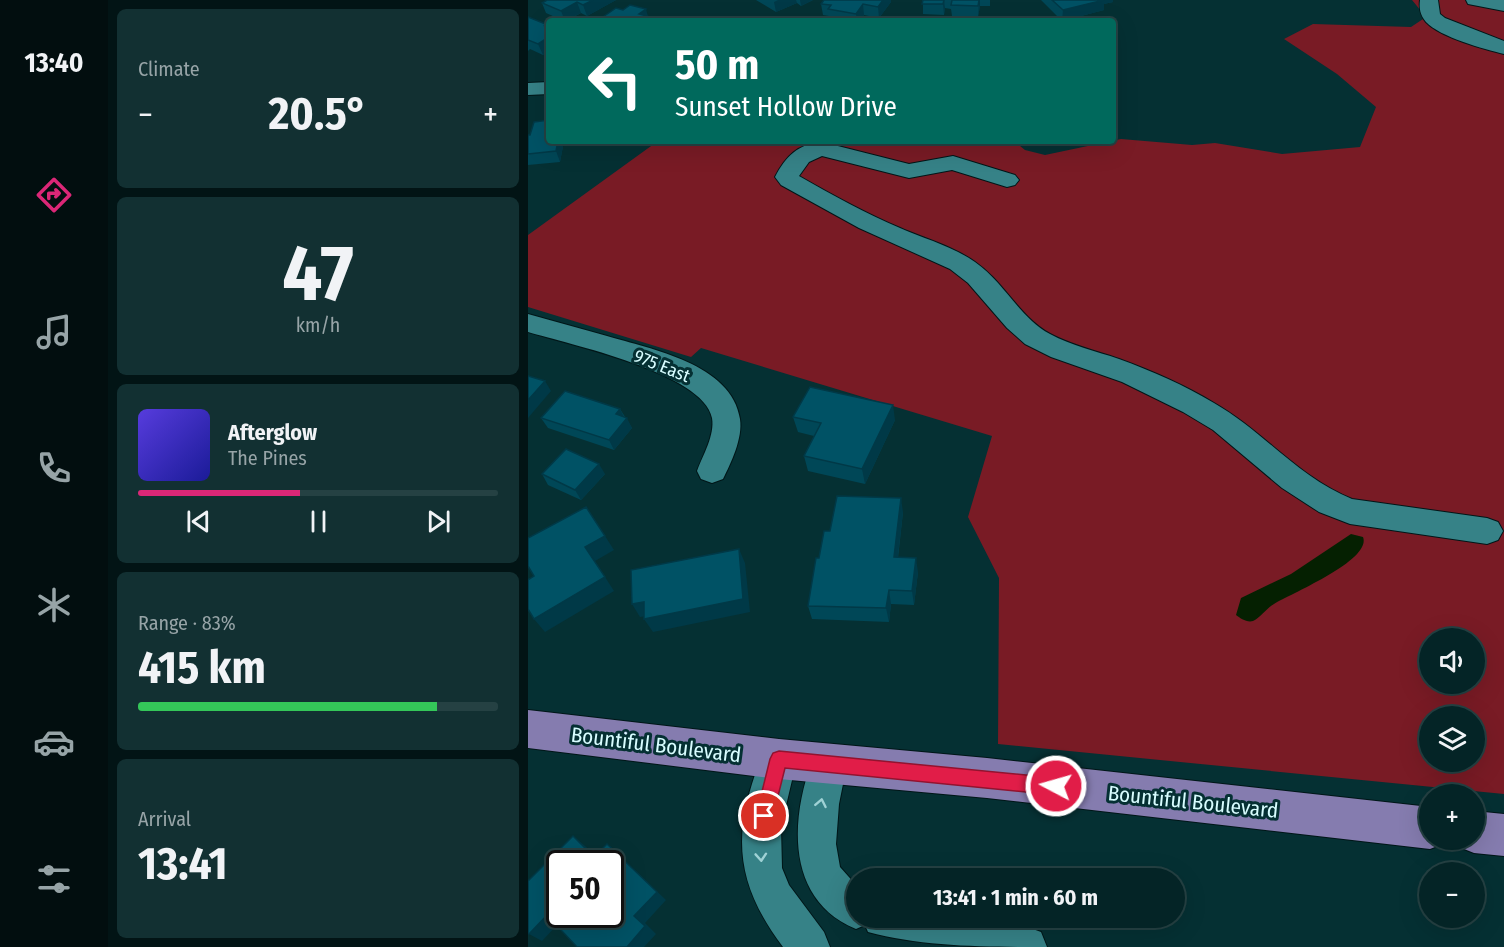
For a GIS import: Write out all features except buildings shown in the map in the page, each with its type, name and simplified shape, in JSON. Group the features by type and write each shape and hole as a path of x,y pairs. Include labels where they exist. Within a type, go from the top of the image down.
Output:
{"main road":[{"name":"Bountiful Boulevard","path":"528,729 779,759 987,778 1419,827"},
{"path":"1485,833 1504,835"}],"street":[{"path":"1429,0 1429,10 1433,18 1449,27 1504,48"},
{"path":"1476,0 1504,5"},
{"path":"528,89 546,88"},
{"path":"1006,180 953,163 909,171 822,149 811,149 805,153 787,177 848,213 896,236 938,251 967,268 981,279 1034,337 1065,352 1156,386 1206,411 1239,432 1301,484 1332,506 1350,511 1487,531"},
{"name":"975 East","path":"528,323 659,362 703,384 719,402 726,417 722,443 712,471"},
{"path":"779,759 762,830 762,869 782,910 809,947"},
{"path":"829,764 817,820 815,842 822,871 830,885 846,901"},
{"path":"932,928 1026,947"}],"shaded area":[{"path":"1412,0 1504,0 1504,794 1485,792 1485,784 1419,786 998,744 999,578 968,517 992,436 701,348 691,357 528,307 528,235 654,144 1018,144 1025,150 1045,155 1097,144 1116,144 1116,140 1121,139 1192,145 1215,143 1282,154 1360,147 1376,107 1337,74 1284,39 1313,24 1411,27 1426,17"},
{"path":"1351,534 1363,537 1362,546 1344,565 1274,604 1253,621 1246,621 1236,615 1241,598 1291,574"}],"route":[{"path":"764,816 779,759 1056,786"}]}
